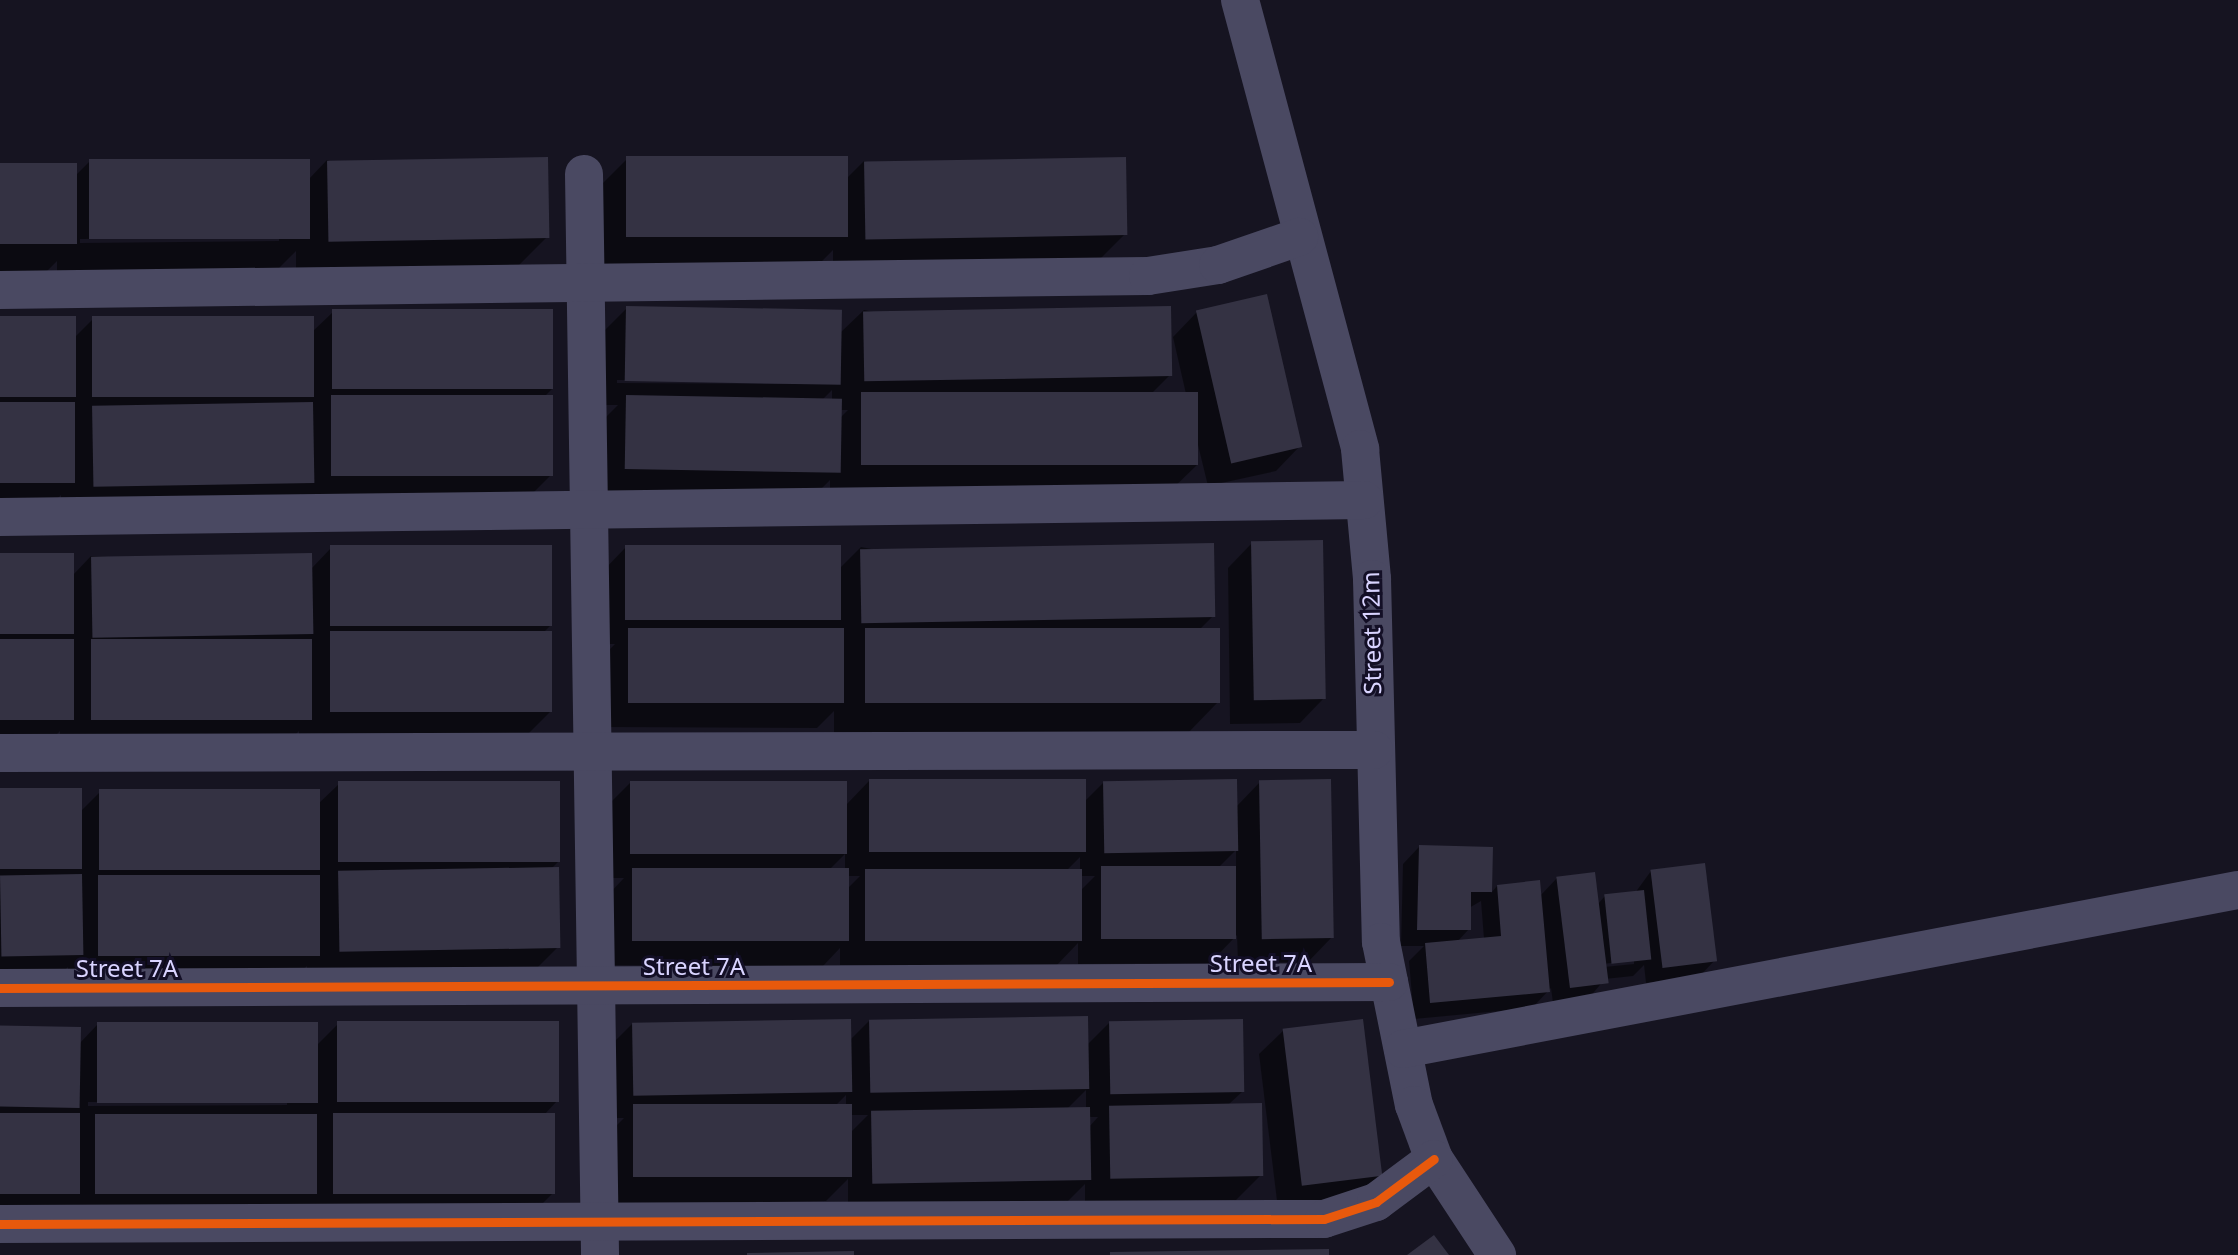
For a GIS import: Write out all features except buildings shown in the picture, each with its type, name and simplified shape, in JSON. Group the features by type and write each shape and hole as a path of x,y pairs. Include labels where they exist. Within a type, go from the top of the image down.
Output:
{"street":[{"name":"Street 12m","path":"1240,0 1299,237 1360,449 1381,942 1414,1105 1434,1159 1497,1255"},
{"path":"584,174 600,1239"},
{"path":"0,290 1148,276 1218,265 1299,237"},
{"path":"0,517 1364,500"},
{"path":"0,753 1374,750"},
{"path":"1403,1049 2238,890"},
{"name":"Street 7A","path":"0,988 1389,982"},
{"path":"0,1224 600,1239 1324,1219 1376,1202 1434,1159"}],"cycle path":[{"path":"0,988 1389,982"},
{"path":"0,1224 1324,1219 1376,1202 1434,1159"}]}
